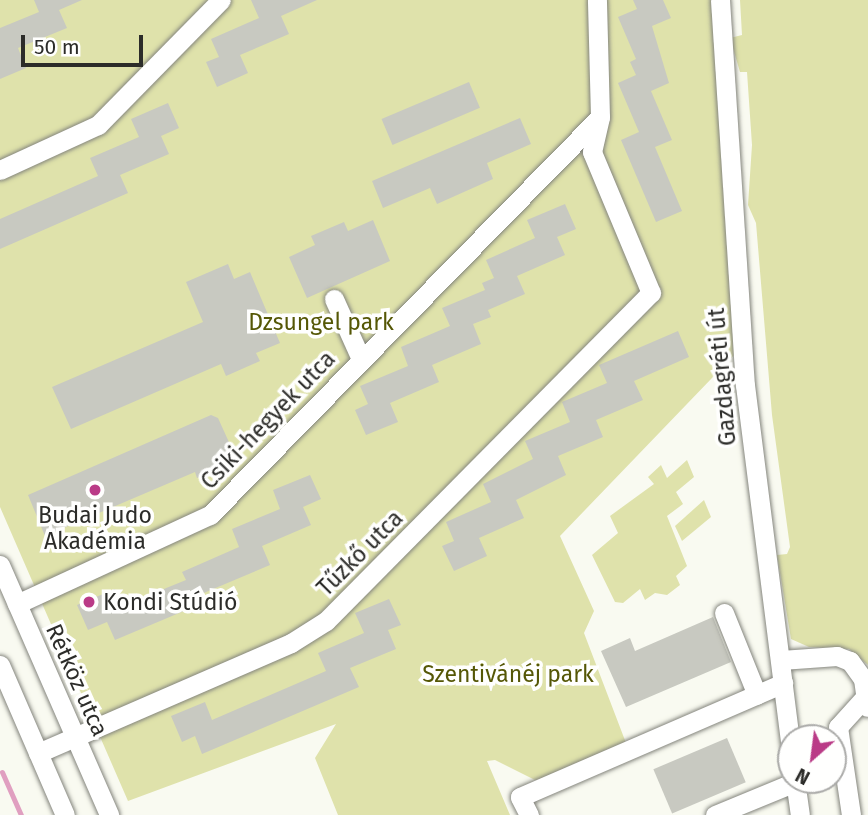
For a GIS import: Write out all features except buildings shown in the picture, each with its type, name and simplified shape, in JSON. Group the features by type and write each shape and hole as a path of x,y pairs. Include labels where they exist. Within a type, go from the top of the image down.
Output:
{"street":[{"path":"0,170 98,125 221,0"},
{"path":"597,0 600,117"},
{"name":"Gazdagréti út","path":"720,0 745,385 788,724"},
{"name":"Tűzkő utca","path":"38,753 291,643 326,621 651,293 592,152 600,117"},
{"name":"Csiki-hegyek utca","path":"17,604 210,515 600,117"},
{"path":"334,299 361,359"},
{"name":"Rétköz utca","path":"0,565 109,815"},
{"path":"724,613 757,695"},
{"path":"781,660 837,656 850,661 863,680 867,704 838,727 850,815"},
{"path":"2,673 65,815"},
{"path":"529,815 520,797 783,683"},
{"path":"715,815 777,789"},
{"path":"797,794 800,815"}],"green space":[{"name":"Dzsungel park","path":"0,0 711,0 737,352 560,536 594,611 584,633 626,743 537,781 495,760 487,761 510,815 338,815 315,758 336,724 128,801 0,507"},
{"path":"740,0 868,0 868,665 849,649 809,647 791,639 777,555 787,554 790,547 772,415 756,223 748,205 752,145 747,72 740,72 730,38 742,35"},
{"path":"687,460 694,477 676,492 683,504 667,516 687,566 676,576 680,585 667,595 655,593 645,600 640,589 623,603 615,602 592,555 618,533 610,516 654,484 648,477 661,465 667,478"},
{"path":"704,500 711,517 682,541 675,526"}],"waterway":[{"path":"2,772 21,815"}],"place":[{"name":"Budai Judo Akadémia","path":"95,490"},
{"name":"Kondi Stúdió","path":"89,602"}],"park label":[{"name":"Szentivánéj park","path":"508,674"}]}
